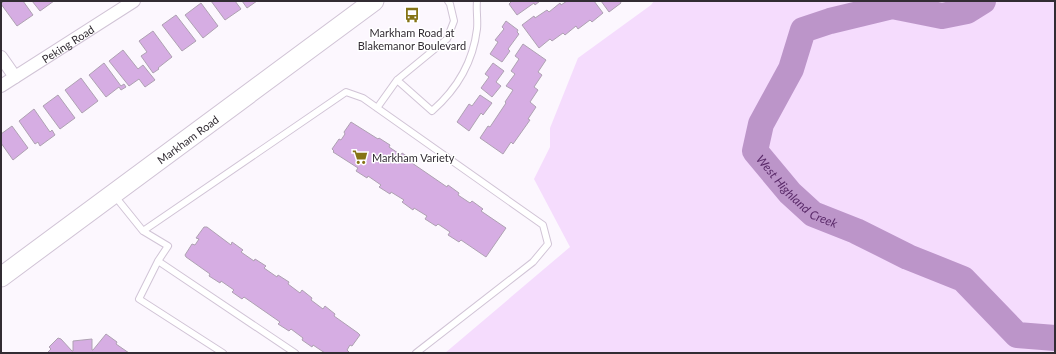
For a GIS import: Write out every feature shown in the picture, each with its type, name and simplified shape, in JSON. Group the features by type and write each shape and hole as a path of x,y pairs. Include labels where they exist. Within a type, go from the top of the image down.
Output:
{"main road":[{"name":"Markham Road","path":"1,277 374,1"}],"street":[{"name":"Peking Road","path":"1,86 134,1"},
{"path":"1,57 15,77"}],"lane":[{"path":"377,108 397,80 447,39 454,21 448,1"},
{"path":"397,80 432,111 441,103 459,81 471,54 477,30 477,1"},
{"path":"142,231 346,92 363,98 544,225 548,244 533,262 416,353"},
{"path":"113,193 142,231 168,246 158,261 139,299 222,353"},
{"path":"158,261 295,353"}],"shaded area":[{"path":"654,1 1055,1 1055,353 445,353 570,247 534,179 550,147 550,128 578,58 651,5"}],"building":[{"path":"4,1 23,1 33,15 17,26 1,4"},
{"path":"32,1 54,1 40,11"},
{"path":"211,1 235,1 241,9 225,20"},
{"path":"242,1 257,1 247,8"},
{"path":"512,1 540,1 535,5 534,3 517,15 509,4"},
{"path":"567,1 594,1 603,13 592,22 590,20 578,29 576,26 565,35 563,33 552,41 550,39 539,48 522,25 534,16 535,18 547,10 549,12 560,3 561,5"},
{"path":"601,1 620,1 621,3 609,12"},
{"path":"201,3 218,26 203,38 185,15"},
{"path":"176,15 196,41 182,51 162,25"},
{"path":"506,21 518,30 517,32 519,34 508,49 510,51 502,62 490,54 498,42 495,40 504,29 502,27"},
{"path":"153,31 172,57 153,73 141,56 147,52 139,41"},
{"path":"523,44 546,60 538,72 542,75 534,87 538,90 530,102 536,107 528,119 530,120 513,144 511,142 503,154 480,138 488,126 490,127 513,90 506,86 515,74 511,71 519,59 515,56"},
{"path":"123,50 138,69 143,65 155,80 145,87 139,79 129,86 109,61"},
{"path":"104,63 121,86 124,84 126,87 121,90 119,87 106,97 89,75"},
{"path":"493,63 504,71 496,82 501,86 492,97 481,88 489,77 485,74"},
{"path":"81,78 98,101 82,113 65,90"},
{"path":"58,95 75,118 60,129 43,106"},
{"path":"480,95 492,103 483,115 481,113 469,131 457,122 469,104 472,106"},
{"path":"34,109 50,132 52,130 55,135 40,146 38,142 35,144 19,121"},
{"path":"351,122 390,145 389,147 401,155 402,153 413,160 412,163 447,187 448,185 459,193 458,195 470,203 472,201 483,209 481,211 506,228 486,257 461,240 459,242 448,235 450,232 438,224 436,226 425,219 427,216 414,208 413,210 402,202 404,200 379,187 381,185 368,176 367,178 356,171 358,168 333,152 334,151 332,149 339,139 341,140 345,134 344,132"},
{"path":"12,126 28,148 13,160 1,143 1,134"},
{"path":"204,227 207,227 231,245 232,242 243,250 241,252 254,261 255,259 266,266 264,268 277,277 278,275 289,282 288,284 300,293 302,290 312,298 311,300 323,309 325,306 335,314 334,316 358,333 360,335 347,350 349,352 325,353 313,345 312,347 291,329 289,331 278,324 280,322 244,297 242,299 232,292 234,290 221,281 220,283 209,276 210,274 186,257 185,255 192,244 195,245 199,239 196,238"},
{"path":"106,334 117,342 116,344 129,353 47,353 51,349 49,347 58,338 61,339 72,351 73,341 92,339 93,350"}],"waterway":[{"name":"West Highland Creek","path":"983,1 967,11 942,16 892,6 830,21 803,30 791,69 761,124 755,151 790,193 813,214 856,231 908,257 963,279 1017,335 1055,338"}],"place":[{"name":"Markham Road at Blakemanor Boulevard","path":"412,15"},
{"name":"Markham Variety","path":"360,157"}]}
